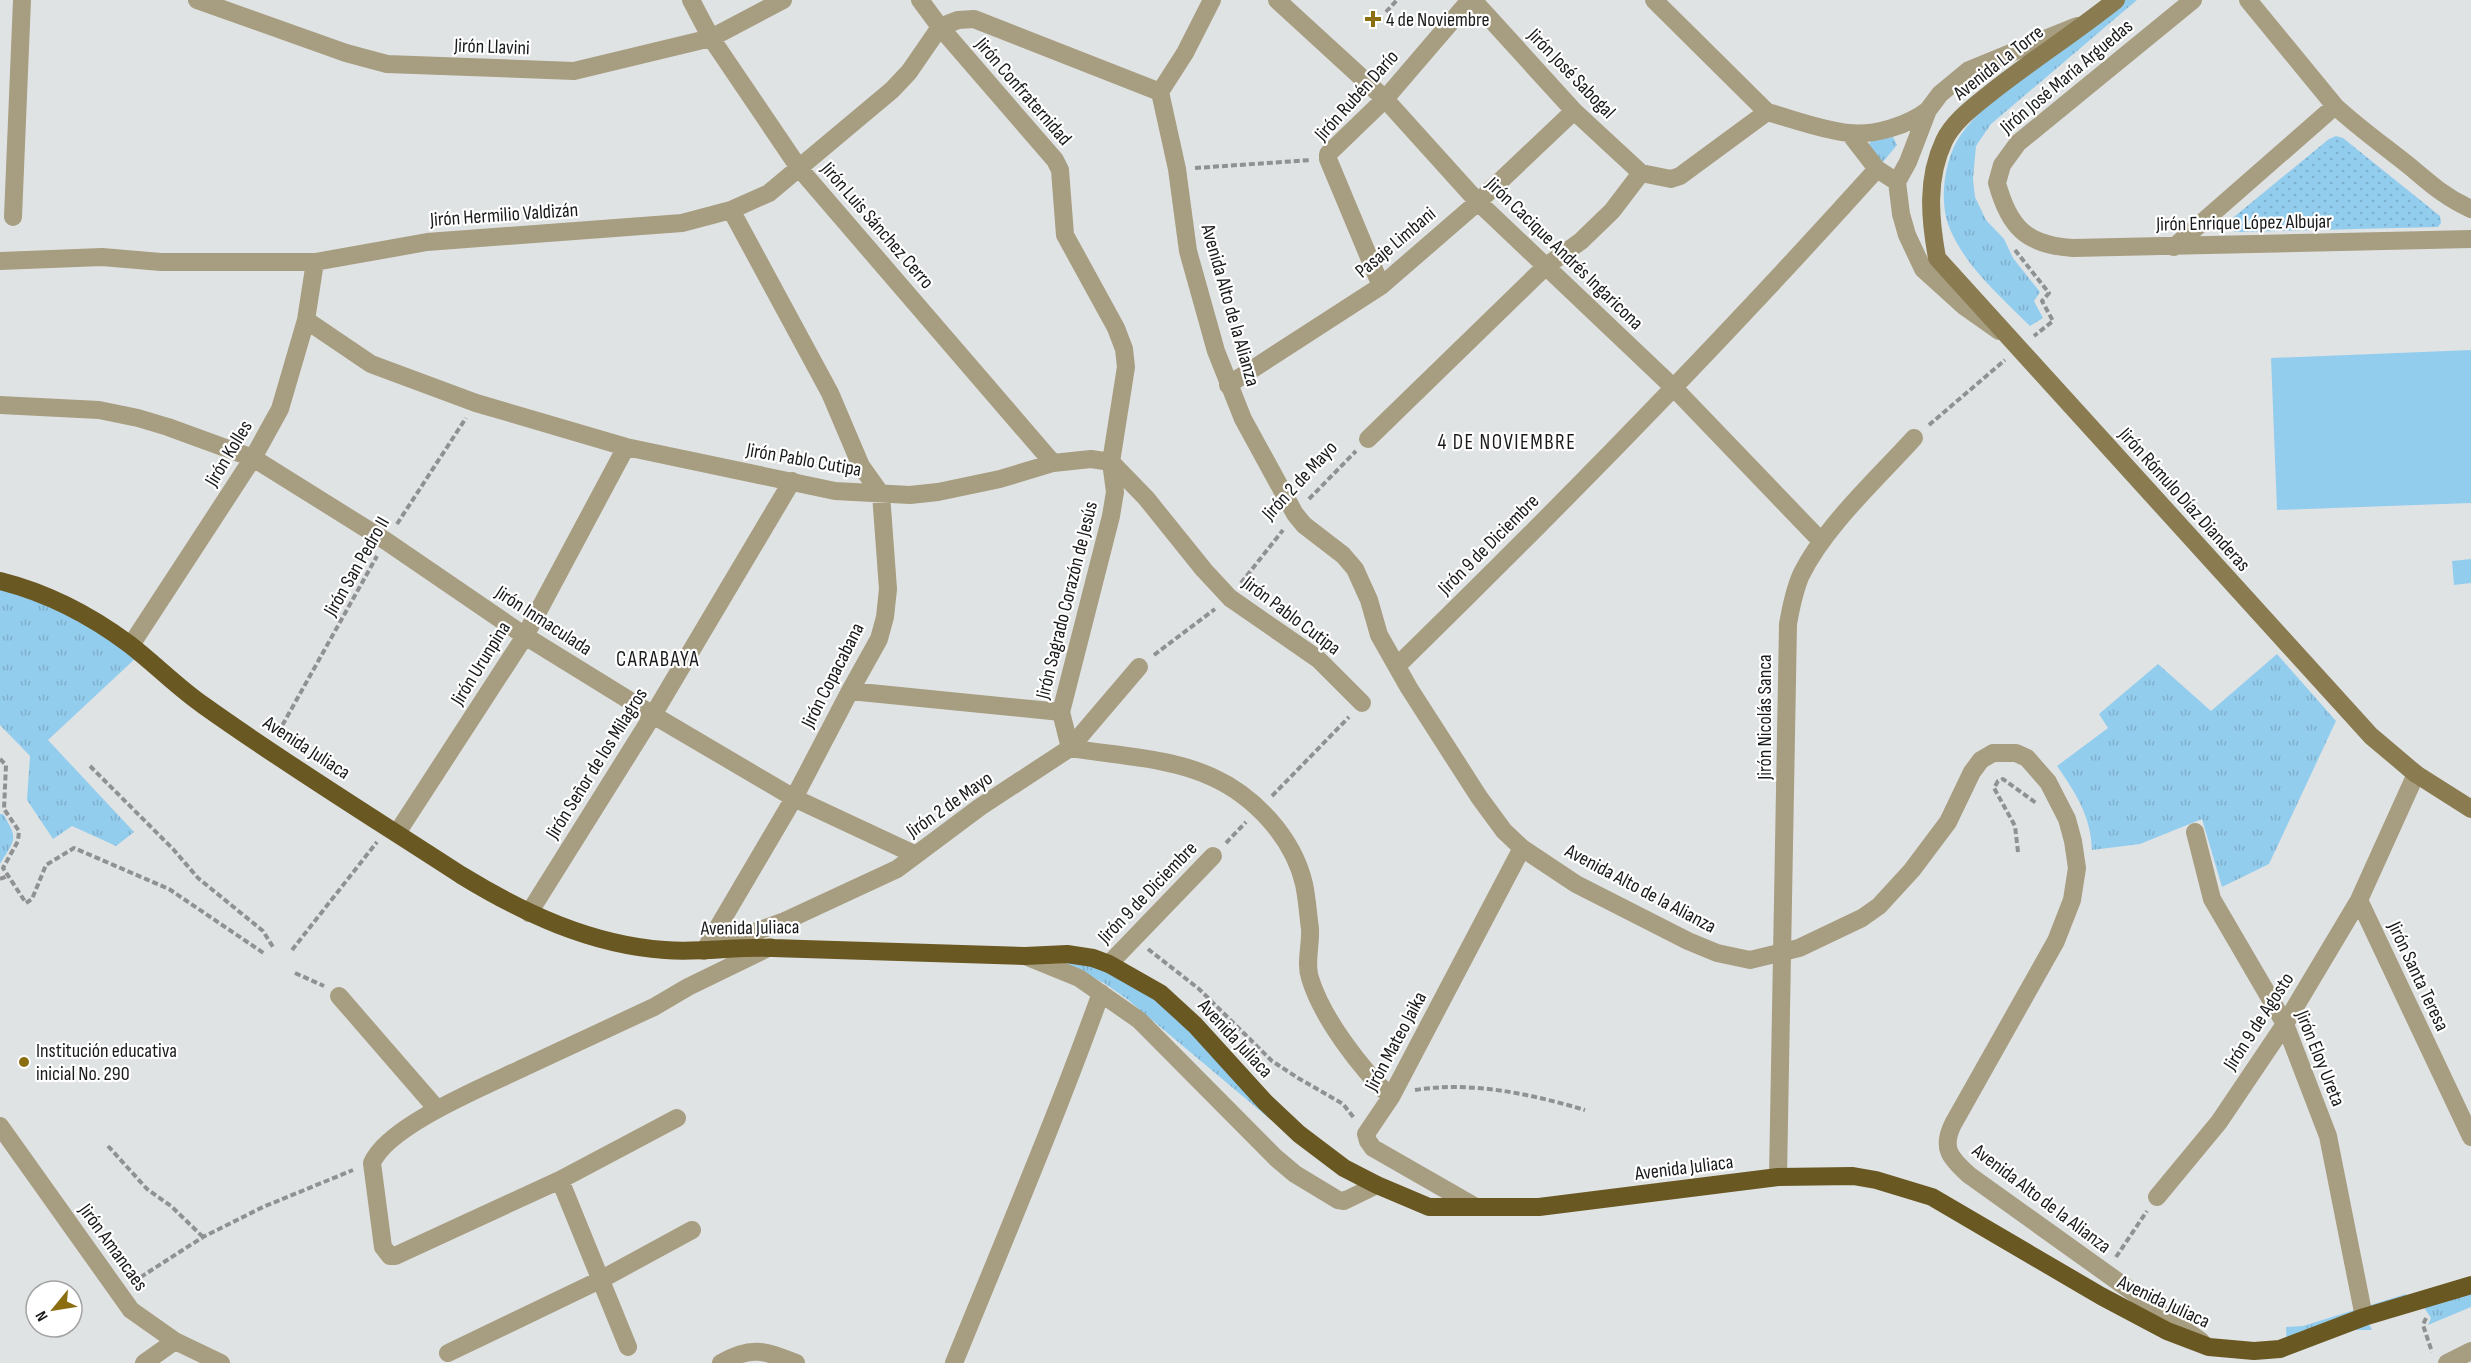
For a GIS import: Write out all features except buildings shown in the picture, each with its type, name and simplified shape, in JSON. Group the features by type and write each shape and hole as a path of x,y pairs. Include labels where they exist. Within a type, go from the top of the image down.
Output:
{"highway":[{"name":"Avenida Juliaca","path":"0,581 33,589 61,602 131,645 201,704 269,749 389,836 488,892 568,930 600,939 664,950 704,951 770,947 1025,956 1067,954 1093,958 1109,964 1160,993 1195,1024 1265,1102 1299,1134 1344,1168 1429,1207 1539,1207 1778,1177 1853,1176 1899,1185 1932,1197 2167,1331 2209,1347 2254,1351 2280,1348 2364,1317 2471,1284"}],"main road":[{"name":"Avenida La Torre","path":"1932,179 1944,140 1963,115 2009,78 2116,0"},
{"name":"Jirón Rómulo Díaz Dianderas","path":"1932,179 1930,210 1937,258 2371,736 2415,774 2471,809"}],"street":[{"path":"13,217 22,0"},
{"name":"Jirón Llavini","path":"197,0 326,46 387,64 574,71 711,38 783,0"},
{"name":"Jirón Luis Sánchez Cerro","path":"691,0 711,38 799,168 1053,463"},
{"name":"Jirón Confraternidad","path":"920,0 939,27 1055,160 1060,170 1062,223 1065,235 1116,328 1124,349 1126,367 1111,462"},
{"path":"939,27 966,18 974,20 1160,92 1185,53 1212,0"},
{"name":"Jirón Cacique Andrés Ingaricona","path":"1277,0 1385,99 1478,202 1674,388 1821,541"},
{"name":"Jirón Rubén Darío","path":"1328,159 1332,149 1385,99 1472,0"},
{"name":"Jirón José Sabogal","path":"1472,0 1574,111 1641,173"},
{"path":"1654,0 1767,112 1850,134 1896,128 1915,120 1928,110 1940,94 1969,70 2090,21"},
{"name":"Jirón José María Arguedas","path":"2020,233 2012,221 1997,183 2009,153 2018,143 2193,0"},
{"path":"2248,0 2335,106 2430,186 2471,209"},
{"name":"Jirón Hermilio Valdizán","path":"0,261 102,257 161,262 315,262 427,242 682,223 731,210 769,193 892,90 909,72 939,27"},
{"name":"Avenida Alto de la Alianza","path":"1160,92 1177,169 1188,251 1228,386 1247,428 1295,514 1304,525 1343,555 1355,569 1369,600 1379,635 1397,666 1479,797 1504,831 1522,848 1600,897 1707,949 1750,960 1799,948 1862,918 1890,896 1948,822 1972,772 1982,760 1993,753 2016,753 2027,758 2036,766 2058,799 2067,819 2077,868 2072,900 2056,941 1953,1124 1947,1137 1948,1151 1956,1164 1969,1175 2209,1347"},
{"path":"2174,247 2335,106"},
{"path":"1928,110 1908,162 1897,182 1901,214 1907,235 1923,269 1965,307 2015,344"},
{"name":"Pasaje Limbani","path":"1228,386 1381,286 1478,202 1574,111"},
{"path":"1368,439 1545,267 1581,241 1612,211 1641,173 1671,179 1680,176 1767,112"},
{"path":"1850,134 1877,169 1897,182"},
{"path":"1328,159 1381,286"},
{"name":"Jirón 9 de Diciembre","path":"1397,666 1674,388 1764,294 1877,169"},
{"path":"731,210 830,393 861,465 881,494"},
{"name":"Jirón Enrique López Albujar","path":"2020,233 2055,247 2174,247 2471,239"},
{"name":"Jirón Kolles","path":"131,645 253,458 280,409 306,320 315,262"},
{"name":"Jirón Pablo Cutipa","path":"306,320 371,364 476,403 626,447 835,491 910,495 938,492 1000,479 1053,463 1091,459 1111,462 1146,498 1204,570 1230,598 1318,659 1362,703"},
{"name":"Jirón Inmaculada","path":"0,405 99,410 168,427 253,458 386,541 525,636 653,715 794,798 916,855"},
{"name":"Jirón Nicolás Sanca","path":"1778,1177 1784,951 1788,624 1801,576 1821,541 1914,438"},
{"name":"Jirón Urunpina","path":"389,836 525,636 626,447"},
{"name":"Jirón Sagrado Corazón de Jesús","path":"1070,748 1061,712 1111,516 1115,492 1111,462"},
{"name":"Jirón Señor de los Milagros","path":"529,913 653,715 792,482"},
{"name":"Jirón Copacabana","path":"704,951 794,798 879,639 885,617 888,589 881,494"},
{"name":"Jirón 2 de Mayo","path":"704,951 837,899 897,869 980,807 1070,748 1139,667"},
{"path":"850,691 1061,712"},
{"path":"1070,748 1184,766 1212,777 1239,792 1259,809 1278,832 1296,860 1304,884 1310,932 1309,975 1314,990 1340,1037 1373,1080 1391,1097"},
{"name":"Jirón 9 de Agosto","path":"2157,1197 2219,1122 2285,1024 2359,900 2415,774"},
{"name":"Jirón Eloy Ureta","path":"2195,832 2212,899 2285,1024 2328,1136 2364,1317"},
{"name":"Jirón Mateo Jaika","path":"1366,1134 1391,1097 1522,848"},
{"name":"Jirón 9 de Diciembre","path":"1109,964 1213,856"},
{"name":"Jirón Santa Teresa","path":"2359,900 2470,1137"},
{"path":"677,1118 560,1180 395,1256 390,1256 383,1247 372,1163 377,1153 387,1143 437,1109 654,1007 688,987 770,947"},
{"path":"1025,956 1079,978 1138,1020 1276,1158 1296,1174 1344,1201 1377,1185"},
{"path":"954,1363 1057,1113 1101,993"},
{"path":"339,996 437,1109"},
{"name":"Jirón Amancaes","path":"0,1126 131,1310 175,1341 220,1363"},
{"path":"1366,1134 1372,1148 1476,1207"},
{"path":"560,1180 628,1347"},
{"path":"448,1353 602,1279 692,1230"},
{"path":"144,1363 175,1341"},
{"path":"722,1363 734,1356 758,1350 796,1363"},
{"path":"2440,1358 2471,1352"}],"path":[{"path":"1386,12 1397,0"},
{"name":"Jirón Rubén Darío","path":"1177,169 1328,159"},
{"path":"2020,233 2010,238 2017,255 2049,293 2042,301 2053,321 2036,335"},
{"path":"1914,438 2015,344"},
{"name":"Jirón San Pedro II","path":"269,749 386,541 476,403"},
{"name":"Jirón 2 de Mayo","path":"1139,667 1230,598 1295,514 1368,439"},
{"name":"Jirón 9 de Diciembre","path":"1213,856 1362,703"},
{"path":"0,759 6,765 2,810 19,831 18,841 3,868 26,903 32,898 46,865 74,848 169,889 265,954"},
{"path":"90,766 173,849 198,878 263,931 273,947"},
{"path":"2018,852 2015,826 1994,788 1998,781 2003,779 2028,797"},
{"path":"292,950 369,856 389,836"},
{"path":"0,879 8,876"},
{"path":"1132,939 1156,954 1199,989 1272,1060 1343,1104 1366,1134"},
{"path":"295,973 330,989 339,996"},
{"path":"1391,1097 1416,1090 1440,1087 1508,1091 1540,1096 1585,1110"},
{"path":"108,1146 147,1189 171,1206 203,1236"},
{"path":"117,1292 203,1236 263,1207 372,1163"},
{"path":"2105,1272 2157,1197"},
{"path":"2422,1311 2427,1319 2423,1325 2440,1358"}],"green space":[{"path":"2119,0 2137,0 1991,124 1976,146 1973,179 1975,197 1986,220 2004,239 2013,258 2040,292 2034,301 2043,318 2030,326 1983,279 1955,239 1945,214 1944,191 1947,167 1960,136 1981,112"},
{"path":"2336,136 2343,138 2440,216 2441,223 2438,227 2236,232 2228,228 2229,221 2329,139"},
{"path":"1893,137 1897,145 1883,162 1868,146 1871,141"},
{"path":"2471,350 2471,503 2277,510 2271,358"},
{"path":"2471,559 2471,583 2454,585 2452,561"},
{"path":"0,587 81,617 137,657 48,740 134,832 116,846 72,826 53,839 27,800 30,756 0,725"},
{"path":"2277,654 2336,721 2269,864 2222,887 2202,819 2140,844 2092,850 2089,827 2081,806 2057,766 2108,728 2099,714 2158,664 2211,711"},
{"path":"0,814 3,814 8,823 13,839 0,864"},
{"path":"1051,956 1094,962 1169,1006 1271,1120 1127,999 1104,983"},
{"path":"2471,1277 2471,1307 2428,1325 2431,1318 2423,1306"},
{"path":"2406,1294 2406,1300 2369,1324 2372,1330 2355,1330 2345,1327 2287,1346 2286,1327 2303,1326"}],"place":[{"name":"4 de Noviembre","path":"1373,19"},
{"name":"Institución educativa inicial No. 290","path":"24,1062"}],"district":[{"name":"4 DE NOVIEMBRE","path":"1507,442"},
{"name":"CARABAYA","path":"658,659"}]}
